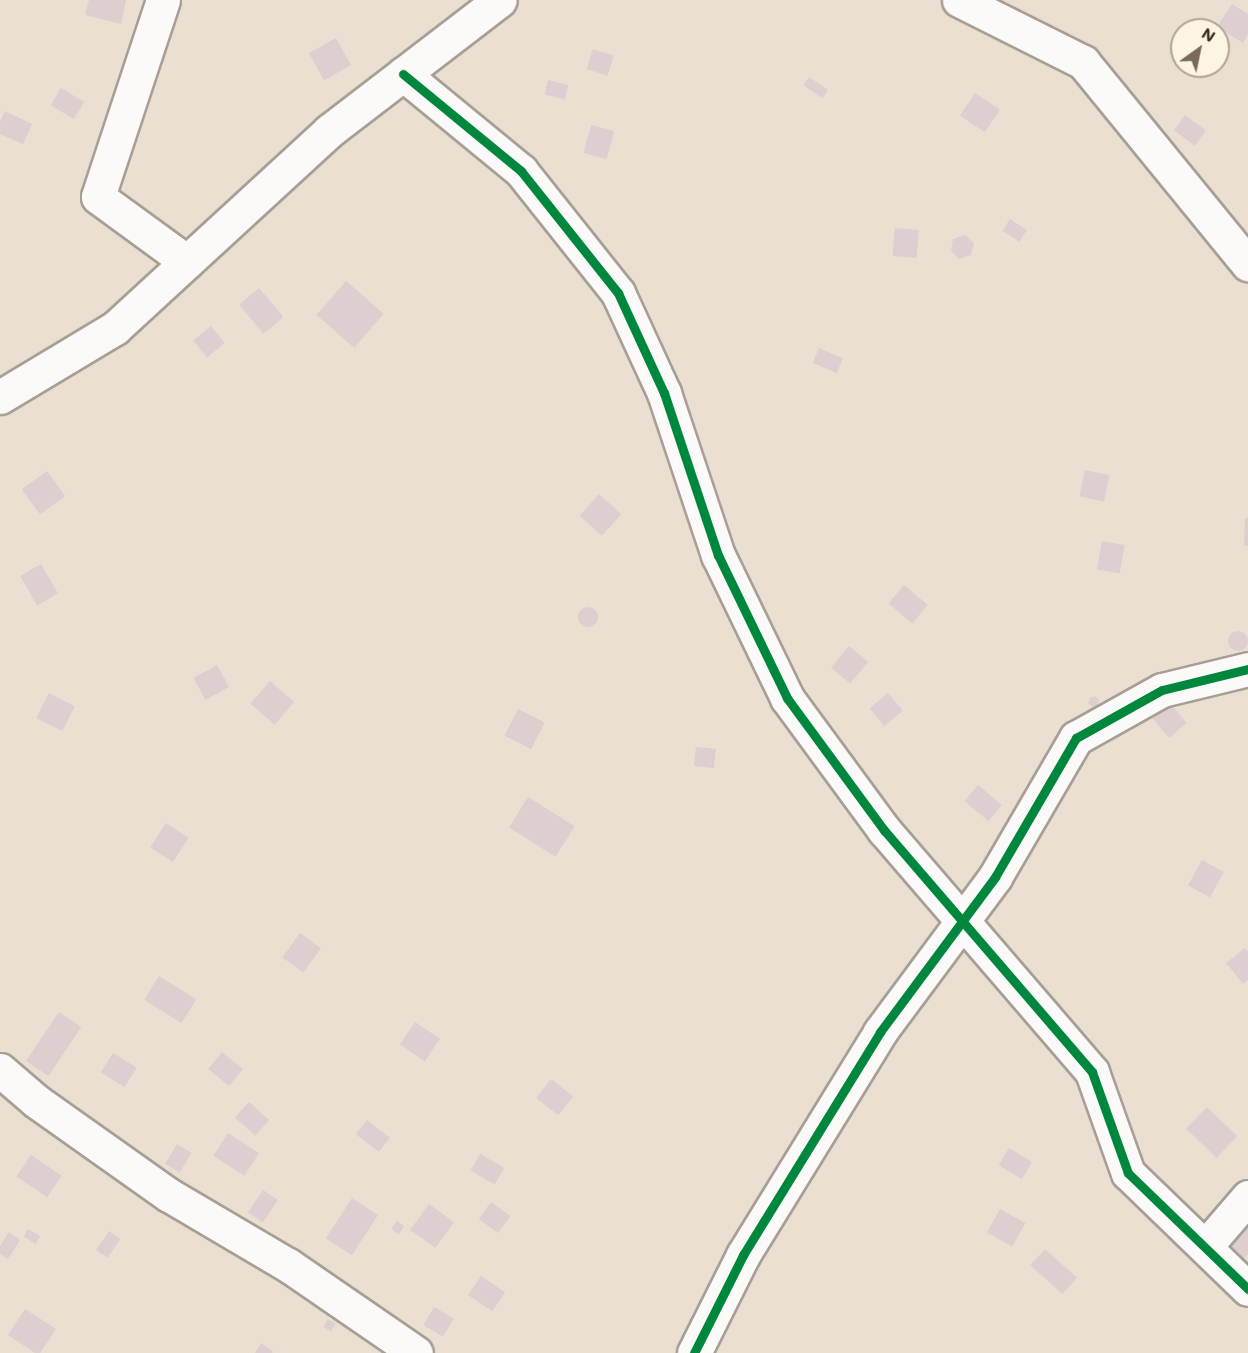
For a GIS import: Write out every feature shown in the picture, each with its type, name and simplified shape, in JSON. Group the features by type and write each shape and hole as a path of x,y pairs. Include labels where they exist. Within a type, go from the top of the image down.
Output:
{"street":[{"path":"163,0 98,197 187,262"},
{"path":"0,397 115,328 329,131 500,0"},
{"path":"958,0 1083,62 1248,264"},
{"path":"403,74 521,171 618,293 664,393 718,555 787,698 885,830 961,922 1092,1072 1128,1173 1248,1289"},
{"path":"694,1353 743,1255 874,1042 995,877 1076,738 1162,690 1248,669"},
{"path":"0,1070 36,1101 169,1195 288,1265 416,1353"},
{"path":"1205,1247 1248,1197"}],"building":[{"path":"89,0 126,0 121,24 85,15"},
{"path":"1232,4 1248,14 1248,34 1243,43 1230,35 1230,18 1223,18"},
{"path":"336,38 351,65 324,80 309,53"},
{"path":"593,49 614,56 607,76 587,69"},
{"path":"809,77 828,90 822,98 803,85"},
{"path":"548,80 568,85 565,100 544,95"},
{"path":"61,88 84,102 74,119 51,105"},
{"path":"975,93 1000,110 985,132 960,115"},
{"path":"5,111 32,124 23,144 0,134 0,121"},
{"path":"1185,115 1206,130 1195,146 1174,130"},
{"path":"591,125 614,131 607,159 583,153"},
{"path":"1010,219 1027,230 1019,242 1002,231"},
{"path":"895,228 919,230 916,258 893,256"},
{"path":"965,235 974,243 971,255 959,259 951,250 953,239"},
{"path":"346,281 384,314 354,348 316,315"},
{"path":"259,288 283,317 264,334 239,305"},
{"path":"211,326 225,343 207,358 193,340"},
{"path":"819,348 843,358 837,373 813,363"},
{"path":"1085,470 1109,475 1104,502 1079,496"},
{"path":"47,471 65,496 40,514 22,489"},
{"path":"599,494 621,514 602,536 580,516"},
{"path":"1245,518 1248,518 1248,546 1244,546"},
{"path":"1102,541 1125,545 1120,574 1097,570"},
{"path":"41,564 58,593 37,605 20,576"},
{"path":"904,585 928,605 912,623 889,603"},
{"path":"588,607 595,610 598,617 595,624 588,627 581,624 578,617 581,610"},
{"path":"1238,631 1245,634 1248,641 1245,648 1238,651 1231,648 1228,641 1231,634"},
{"path":"849,646 868,662 850,684 831,667"},
{"path":"217,665 229,687 206,700 193,678"},
{"path":"270,681 294,702 274,725 250,704"},
{"path":"49,693 75,706 62,731 36,718"},
{"path":"888,693 903,711 884,726 870,708"},
{"path":"1095,696 1099,700 1098,705 1093,707 1088,703 1090,698"},
{"path":"1167,700 1187,723 1169,738 1150,715"},
{"path":"518,709 545,723 531,749 504,736"},
{"path":"696,747 716,749 714,768 694,766"},
{"path":"978,785 1002,805 988,821 965,801"},
{"path":"528,797 575,826 556,857 509,828"},
{"path":"166,823 189,838 173,862 150,847"},
{"path":"1202,860 1224,872 1210,897 1188,885"},
{"path":"300,933 321,948 303,973 282,957"},
{"path":"1245,948 1248,952 1248,980 1243,984 1226,963"},
{"path":"159,976 196,999 181,1023 144,1000"},
{"path":"59,1012 81,1027 48,1076 26,1061"},
{"path":"415,1022 440,1039 425,1061 400,1044"},
{"path":"222,1052 243,1069 229,1086 208,1069"},
{"path":"113,1053 137,1068 125,1087 101,1073"},
{"path":"551,1079 573,1096 558,1115 536,1098"},
{"path":"249,1102 269,1120 255,1136 235,1118"},
{"path":"1207,1107 1237,1136 1216,1158 1186,1129"},
{"path":"367,1120 390,1138 379,1152 356,1134"},
{"path":"228,1133 259,1153 244,1176 213,1156"},
{"path":"177,1144 192,1153 180,1172 165,1164"},
{"path":"1009,1148 1032,1162 1022,1179 999,1165"},
{"path":"480,1154 504,1168 495,1184 470,1170"},
{"path":"31,1155 62,1176 47,1197 16,1177"},
{"path":"263,1190 278,1200 263,1222 248,1212"},
{"path":"352,1198 378,1215 352,1255 326,1238"},
{"path":"491,1202 510,1216 498,1233 479,1219"},
{"path":"429,1204 454,1222 435,1248 410,1230"},
{"path":"1000,1209 1025,1223 1012,1247 987,1233"},
{"path":"397,1221 404,1226 398,1234 391,1229"},
{"path":"1248,1222 1248,1254 1243,1259 1226,1242"},
{"path":"28,1229 40,1236 36,1244 24,1237"},
{"path":"109,1231 121,1239 108,1258 96,1250"},
{"path":"9,1232 20,1240 8,1259 0,1254 0,1246"},
{"path":"1045,1249 1077,1278 1062,1294 1030,1265"},
{"path":"481,1276 505,1292 492,1311 468,1295"},
{"path":"434,1307 454,1319 443,1337 423,1325"},
{"path":"25,1309 56,1329 40,1353 35,1353 8,1335"},
{"path":"328,1319 336,1324 331,1331 323,1327"},
{"path":"261,1343 273,1351 272,1353 255,1353"}],"cycle path":[{"path":"403,74 521,171 618,293 664,393 718,555 787,698 884,830 1092,1072 1128,1173 1248,1289"},
{"path":"694,1353 743,1255 880,1032 995,877 1076,738 1162,690 1248,669"}]}
